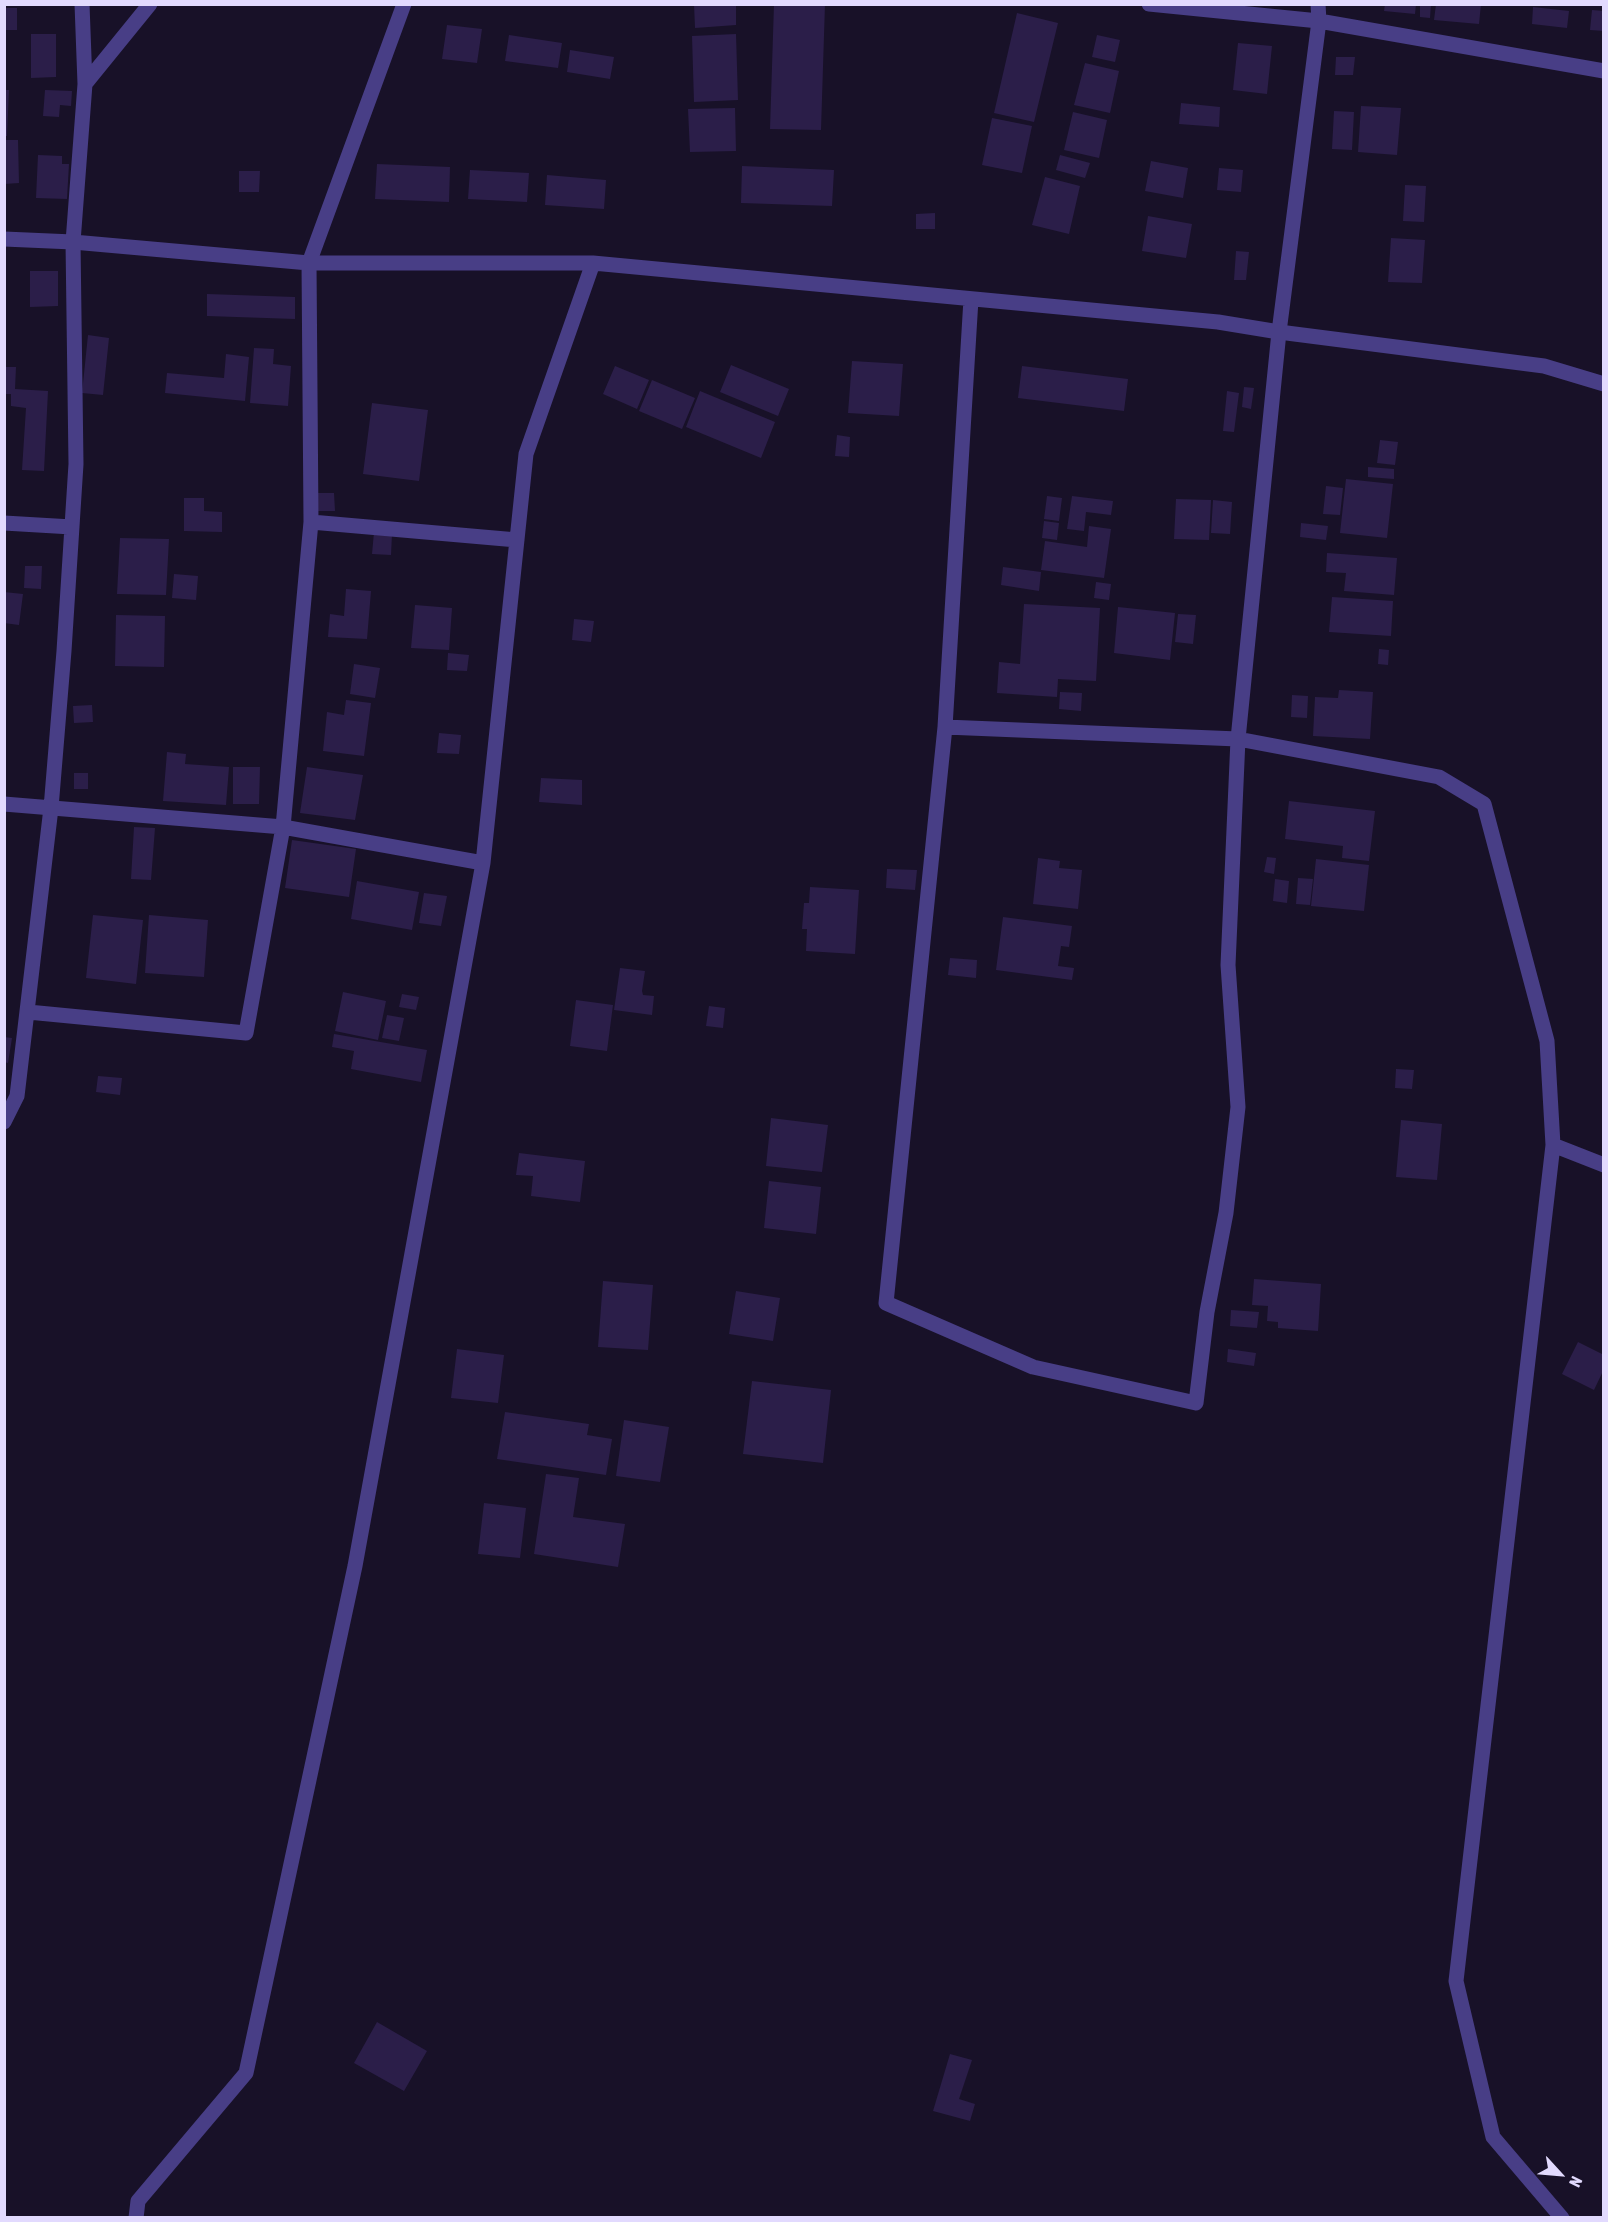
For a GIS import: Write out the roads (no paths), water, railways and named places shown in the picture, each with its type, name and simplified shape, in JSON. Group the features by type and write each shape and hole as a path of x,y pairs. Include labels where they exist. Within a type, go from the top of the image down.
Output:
{"street":[{"path":"4,1122 17,1096 28,1012 51,808 64,651 76,464 73,242 85,84 82,4"},
{"path":"85,84 150,4"},
{"path":"28,1012 246,1033 283,827 311,522 309,263 404,4"},
{"path":"1149,4 1319,21 1604,70"},
{"path":"971,299 945,727 886,1303 1033,1367 1196,1403 1207,1312 1226,1213 1238,1107 1228,965 1238,739 1279,332 1319,21 1318,4"},
{"path":"4,239 73,242 309,263 593,263 1218,322 1544,366 1604,384"},
{"path":"136,2217 138,2201 246,2073 355,1566 483,863 526,454 593,263"},
{"path":"311,522 517,540"},
{"path":"4,523 72,527"},
{"path":"945,727 1238,739 1439,777 1485,804 1547,1041 1553,1145 1456,1981 1492,2137 1562,2217"},
{"path":"4,804 283,827 483,863"},
{"path":"1553,1145 1604,1165"}]}
